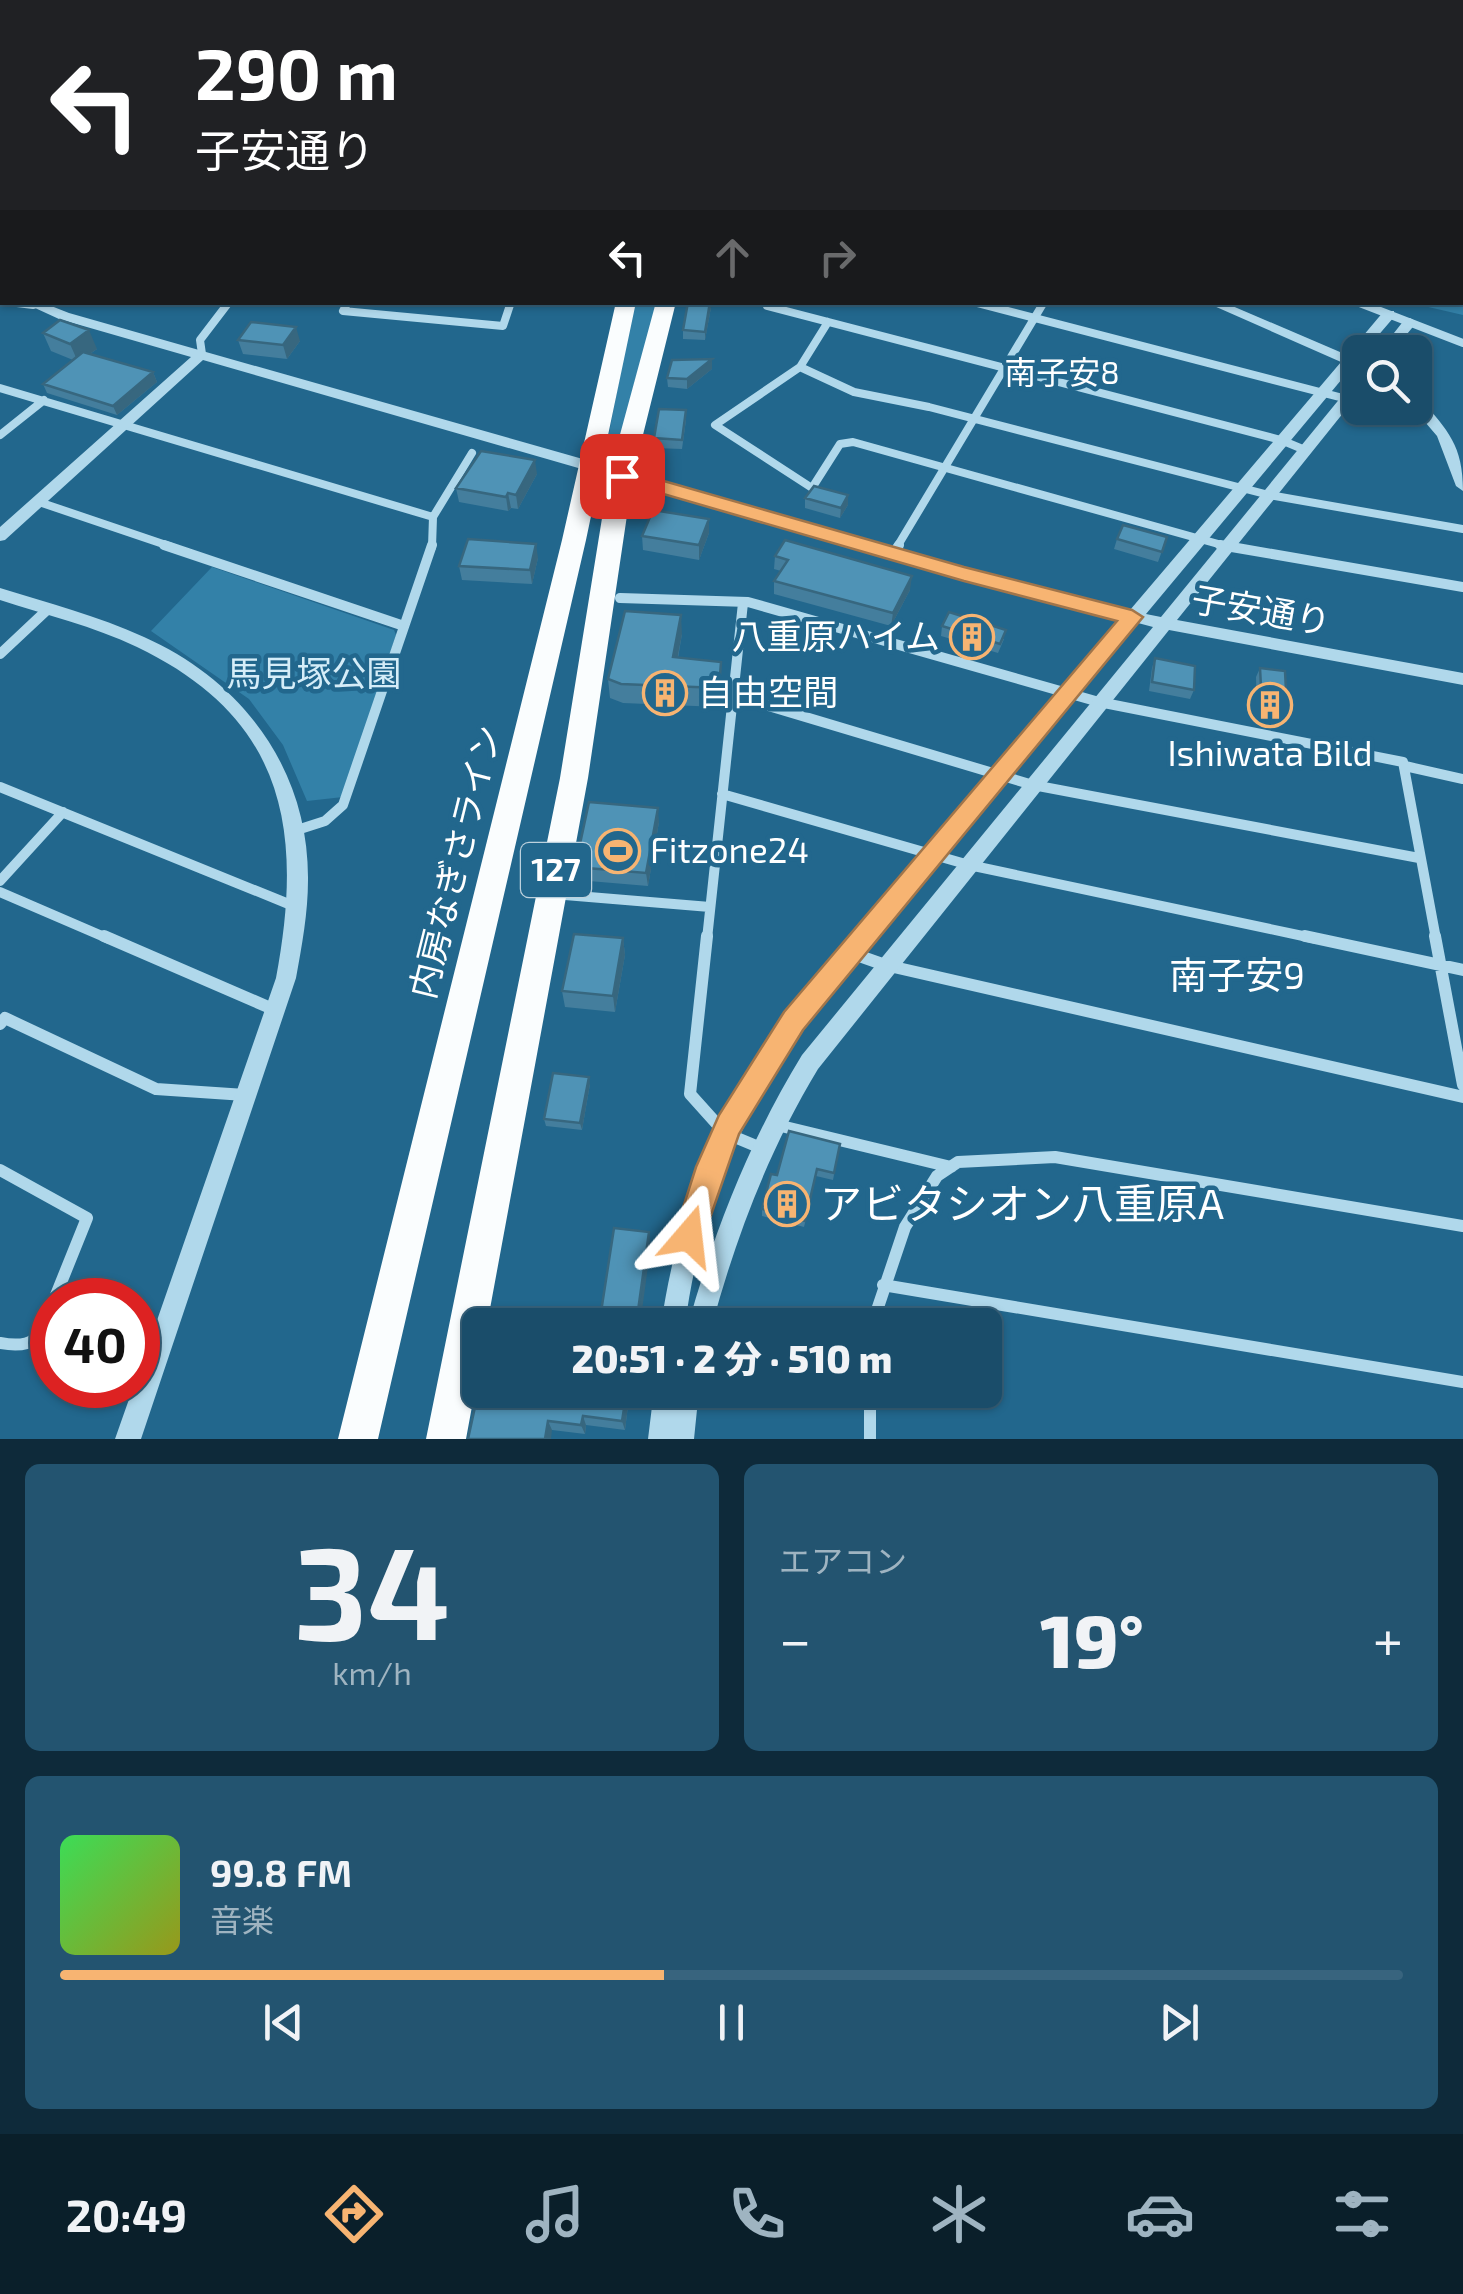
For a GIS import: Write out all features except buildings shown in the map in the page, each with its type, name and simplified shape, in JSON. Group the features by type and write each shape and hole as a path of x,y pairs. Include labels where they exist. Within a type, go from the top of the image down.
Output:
{"highway":[{"name":"内房なぎさライン","path":"358,1439 574,540 625,305"},
{"name":"127","path":"446,1439 575,776 622,476 665,305"}],"street":[{"name":"子安通り","path":"34,305 893,554 1132,617 1463,679"},
{"path":"0,536 202,354 200,340 227,305"},
{"path":"346,305 343,311 502,326 510,305"},
{"path":"766,305 1281,440 1306,450"},
{"path":"984,305 1322,392 1342,391"},
{"path":"893,554 1042,305"},
{"path":"1218,305 1342,357"},
{"path":"1365,305 1463,343"},
{"path":"1374,335 1389,314"},
{"path":"828,322 800,367 715,426 812,488 845,442 1226,547 1463,587"},
{"path":"1399,335 1410,322"},
{"path":"800,367 854,392 974,418 1269,495 1463,529"},
{"path":"676,1308 689,1236 725,1132 794,1021 1281,440 1342,373"},
{"path":"0,388 432,517"},
{"path":"0,436 44,400"},
{"path":"705,1308 736,1208 760,1148 810,1062 1342,406"},
{"path":"1432,419 1459,457 1463,486"},
{"path":"297,830 325,822 343,805 432,550 432,517 472,454"},
{"path":"39,502 404,626"},
{"path":"0,594 156,649 223,696 254,730 276,765 290,796 297,830 298,928 275,1010 128,1439"},
{"path":"620,598 742,603 1099,702 1396,759 1405,766 1463,779"},
{"path":"742,603 690,1094 725,1132 760,1148"},
{"path":"0,654 47,610"},
{"path":"732,696 1033,785 1418,858"},
{"path":"1405,766 1418,858 1463,1085"},
{"path":"0,787 298,908"},
{"path":"722,794 969,864 1463,970"},
{"path":"0,881 62,812"},
{"path":"0,892 275,1010"},
{"path":"565,895 710,907"},
{"path":"851,952 885,965 1463,1097"},
{"path":"0,1024 5,1018 156,1089 246,1095"},
{"path":"773,1124 951,1167"},
{"path":"877,1308 905,1227 936,1176 958,1162 1055,1158 1463,1226"},
{"path":"0,1170 87,1218 63,1278"},
{"path":"883,1285 1463,1382"},
{"path":"0,1343 21,1347 30,1342"},
{"path":"661,1439 664,1408"},
{"path":"681,1439 685,1408"},
{"path":"870,1408 870,1439"}],"green space":[{"path":"634,305 659,305 619,446 615,455 605,454"},
{"path":"1420,305 1463,305 1463,315"},
{"name":"馬見塚公園","path":"212,567 394,630 396,635 343,797 307,801 283,745 249,699 151,631"}],"place":[{"name":"八重原ハイム","path":"972,637"},
{"name":"自由空間","path":"665,693"},
{"name":"Ishiwata Bild","path":"1270,705"},
{"name":"Fitzone24","path":"618,851"},
{"name":"アビタシオン八重原A","path":"787,1204"}],"district":[{"name":"南子安8","path":"1062,373"},
{"name":"南子安9","path":"1237,976"}],"route":[{"path":"622,476 1047,597 1132,617 794,1021 729,1124 710,1167 689,1236"}]}
